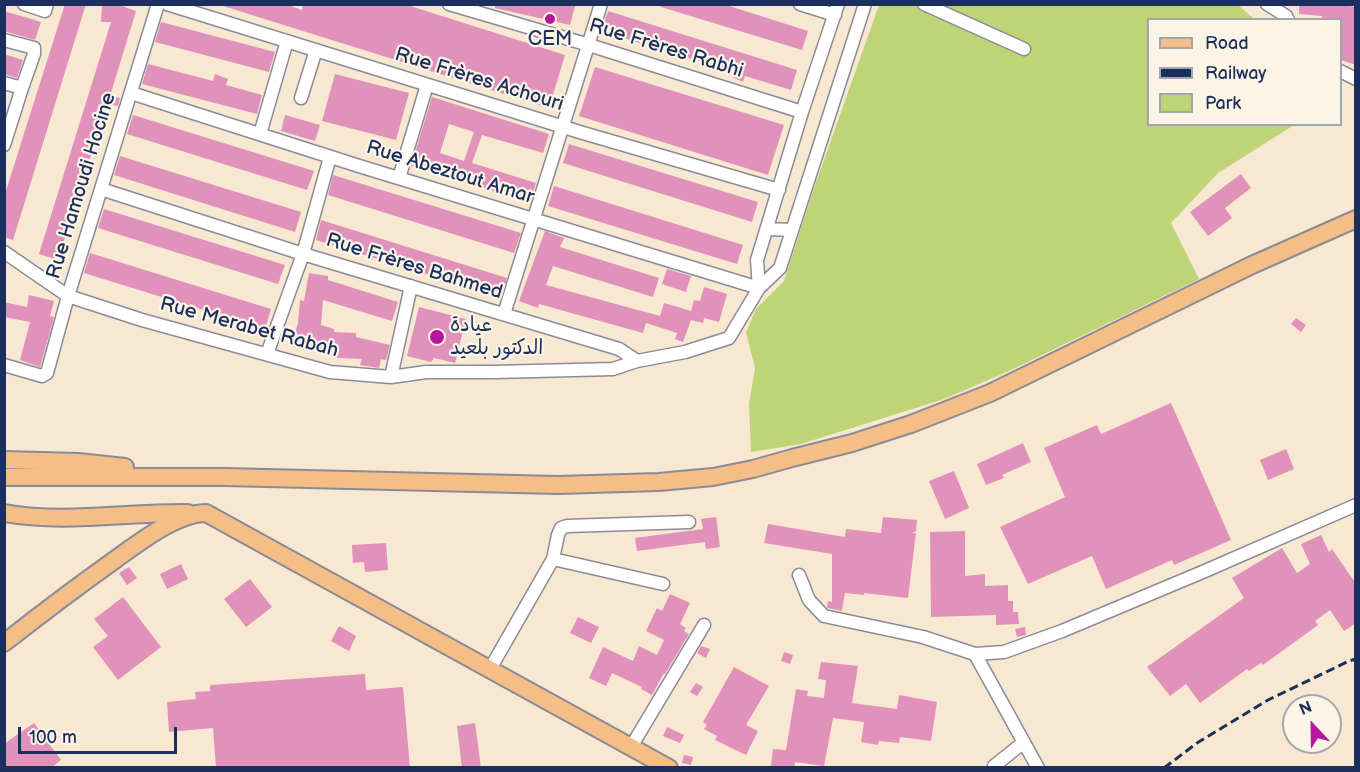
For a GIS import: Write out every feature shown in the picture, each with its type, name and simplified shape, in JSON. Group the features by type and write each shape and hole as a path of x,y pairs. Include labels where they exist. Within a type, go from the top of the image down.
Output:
{"main road":[{"path":"4,477 224,477 570,484 659,482 713,477 753,469 862,440 990,393 1252,265 1356,219"},
{"path":"4,460 78,462 224,477"},
{"path":"4,513 51,518 159,512 206,513 669,768"},
{"path":"4,643 74,588 152,535 198,513"}],"street":[{"path":"24,4 45,11 47,4"},
{"name":"Rue Hamoudi Hocine","path":"4,365 42,376 47,373 68,296 158,4"},
{"name":"Rue Frères Achouri","path":"167,4 563,127 779,190"},
{"name":"Rue Frères Rabhi","path":"449,4 802,112"},
{"path":"504,314 601,4"},
{"path":"759,288 757,260 836,10 800,4"},
{"path":"637,361 684,352 729,338 759,288 780,268 865,4"},
{"path":"924,4 1024,49"},
{"path":"1267,4 1285,13"},
{"path":"4,40 34,48 4,145"},
{"path":"260,134 287,41"},
{"path":"301,98 316,50"},
{"path":"1342,72 1356,79"},
{"path":"4,83 22,88"},
{"path":"399,178 427,85"},
{"name":"Rue Abeztout Amar","path":"131,93 330,157 759,288"},
{"path":"267,354 303,254 330,157"},
{"name":"Rue Frères Bahmed","path":"101,189 303,254 619,349 637,361"},
{"path":"767,229 792,230"},
{"name":"Rue Merabet Rabah","path":"4,252 68,296 141,320 330,372 390,377 426,372 613,369 637,361"},
{"path":"390,377 411,286"},
{"path":"799,575 809,600 824,616 923,638 975,654 1004,652 1062,631 1356,505"},
{"path":"490,669 553,559 561,528 688,522"},
{"path":"553,559 663,584"},
{"path":"631,747 704,626"},
{"path":"975,654 1038,768"},
{"path":"994,766 1023,742"}],"green space":[{"path":"1237,4 1253,18 1147,18 1147,126 1292,126 1218,173 1171,223 1199,279 1009,371 944,399 801,444 751,452 749,404 755,368 746,332 756,309 784,281 813,191 879,5"}],"building":[{"path":"65,4 86,4 13,240 4,237 4,197"},
{"path":"102,4 116,4 136,11 110,96 120,98 118,106 107,104 58,260 39,254 111,22 101,22"},
{"path":"223,4 285,4 302,10 303,4 404,4 565,55 549,108 223,6"},
{"path":"495,4 575,6 570,25 495,8"},
{"path":"661,4 723,4 808,31 802,50 661,7"},
{"path":"1299,4 1349,4 1349,6 1356,7 1356,65 1342,60 1342,18 1322,18 1322,16 1299,14"},
{"path":"4,11 41,22 35,40 4,31"},
{"path":"608,11 797,70 791,90 745,76 743,82 732,77 734,72 601,31"},
{"path":"161,22 275,52 269,72 155,42"},
{"path":"4,54 23,60 17,78 4,74"},
{"path":"148,64 213,81 215,74 228,79 226,85 262,95 257,114 142,84"},
{"path":"595,67 784,125 768,175 579,116"},
{"path":"335,74 409,93 396,140 322,121"},
{"path":"432,97 549,134 543,153 482,135 472,163 536,183 530,202 411,166","holes":["449,124 474,132 464,161 440,153"]},
{"path":"133,115 314,171 307,190 127,134"},
{"path":"285,115 320,125 315,141 281,131"},
{"path":"569,144 758,202 752,222 563,163"},
{"path":"120,156 301,212 295,232 114,175"},
{"path":"1241,174 1251,188 1225,208 1232,218 1208,236 1190,212"},
{"path":"333,175 521,233 514,253 328,195"},
{"path":"554,186 743,245 737,264 548,206"},
{"path":"104,209 285,265 278,284 98,228"},
{"path":"321,220 507,278 501,297 316,240"},
{"path":"545,231 564,238 560,247 659,278 653,297 553,266 546,285 660,316 664,303 691,311 694,300 700,301 704,287 727,294 719,322 704,318 703,323 691,320 683,342 675,339 677,333 646,323 643,333 539,304 538,308 519,301"},
{"path":"90,253 271,309 265,329 84,273"},
{"path":"667,269 691,276 686,292 662,284"},
{"path":"309,273 328,276 328,280 398,302 392,321 323,300 321,325 334,329 334,332 356,333 356,337 390,345 386,360 381,359 379,368 360,365 362,359 337,358 337,352 309,344 307,351 291,346 298,323 300,300 304,301"},
{"path":"29,295 54,301 50,316 54,317 40,367 20,360 30,322 4,317 4,302 27,307"},
{"name":"عيادة الدكتور بلعيد","path":"419,307 466,319 455,363 434,358 431,362 407,356"},
{"path":"1296,318 1306,325 1301,332 1291,324"},
{"path":"1171,403 1231,540 1174,565 1172,560 1106,589 1092,556 1028,584 1000,527 1065,497 1044,448 1097,425 1101,434"},
{"path":"1023,443 1031,462 1002,475 1004,478 986,485 977,464"},
{"path":"1286,449 1294,469 1268,480 1260,460"},
{"path":"954,471 969,508 945,519 929,481"},
{"path":"716,517 720,547 706,549 705,542 637,551 635,538 703,529 701,519"},
{"path":"883,517 917,520 916,531 912,533 916,533 908,598 845,593 842,611 828,608 828,601 832,602 832,554 764,543 768,524 845,537 846,529 881,533"},
{"path":"965,531 965,576 985,574 985,586 1008,585 1008,601 1013,601 1013,612 1018,612 1019,624 996,625 996,615 931,617 930,532"},
{"path":"1321,535 1329,552 1332,549 1356,584 1356,623 1344,631 1330,610 1315,621 1318,625 1263,665 1261,663 1249,671 1247,669 1200,703 1186,684 1170,696 1147,667 1244,598 1232,578 1282,548 1297,573 1310,564 1301,544"},
{"path":"386,543 388,570 365,572 364,562 353,563 352,545"},
{"path":"181,564 188,579 167,589 160,574"},
{"path":"129,567 137,578 127,585 119,573"},
{"path":"250,579 272,607 246,627 224,599"},
{"path":"670,594 690,603 680,624 689,634 652,695 641,689 642,687 612,673 606,686 589,678 603,647 633,661 639,646 657,655 664,640 646,631 657,608 662,611"},
{"path":"123,597 161,647 118,680 93,647 108,636 94,619"},
{"path":"578,617 599,627 591,643 570,633"},
{"path":"339,626 356,636 349,651 331,641"},
{"path":"1025,627 1026,635 1017,637 1015,629"},
{"path":"701,646 710,649 706,658 697,653"},
{"path":"784,652 793,655 790,664 781,661"},
{"path":"821,662 858,666 852,703 897,709 899,695 937,702 931,741 900,737 899,743 879,741 878,745 861,742 864,722 833,718 824,766 795,762 794,768 771,766 773,749 786,750 796,689 808,691 807,696 824,698 826,680 818,679"},
{"path":"734,667 769,686 746,725 758,731 746,755 715,740 717,736 704,729 707,725 703,722"},
{"path":"365,674 366,690 403,687 410,768 216,768 213,728 169,732 167,702 196,699 195,692 210,691 210,685"},
{"path":"696,683 703,687 697,696 690,692"},
{"path":"34,723 61,760 51,768 4,768 4,744"},
{"path":"475,723 481,768 462,768 457,726"},
{"path":"667,727 684,735 680,743 663,736"},
{"path":"684,755 693,757 691,765 682,763"}],"railway":[{"path":"1164,768 1197,743 1268,700 1356,659"}],"place":[{"name":"CEM","path":"550,19"},
{"name":"عيادة الدكتور بلعيد","path":"437,337"}]}
